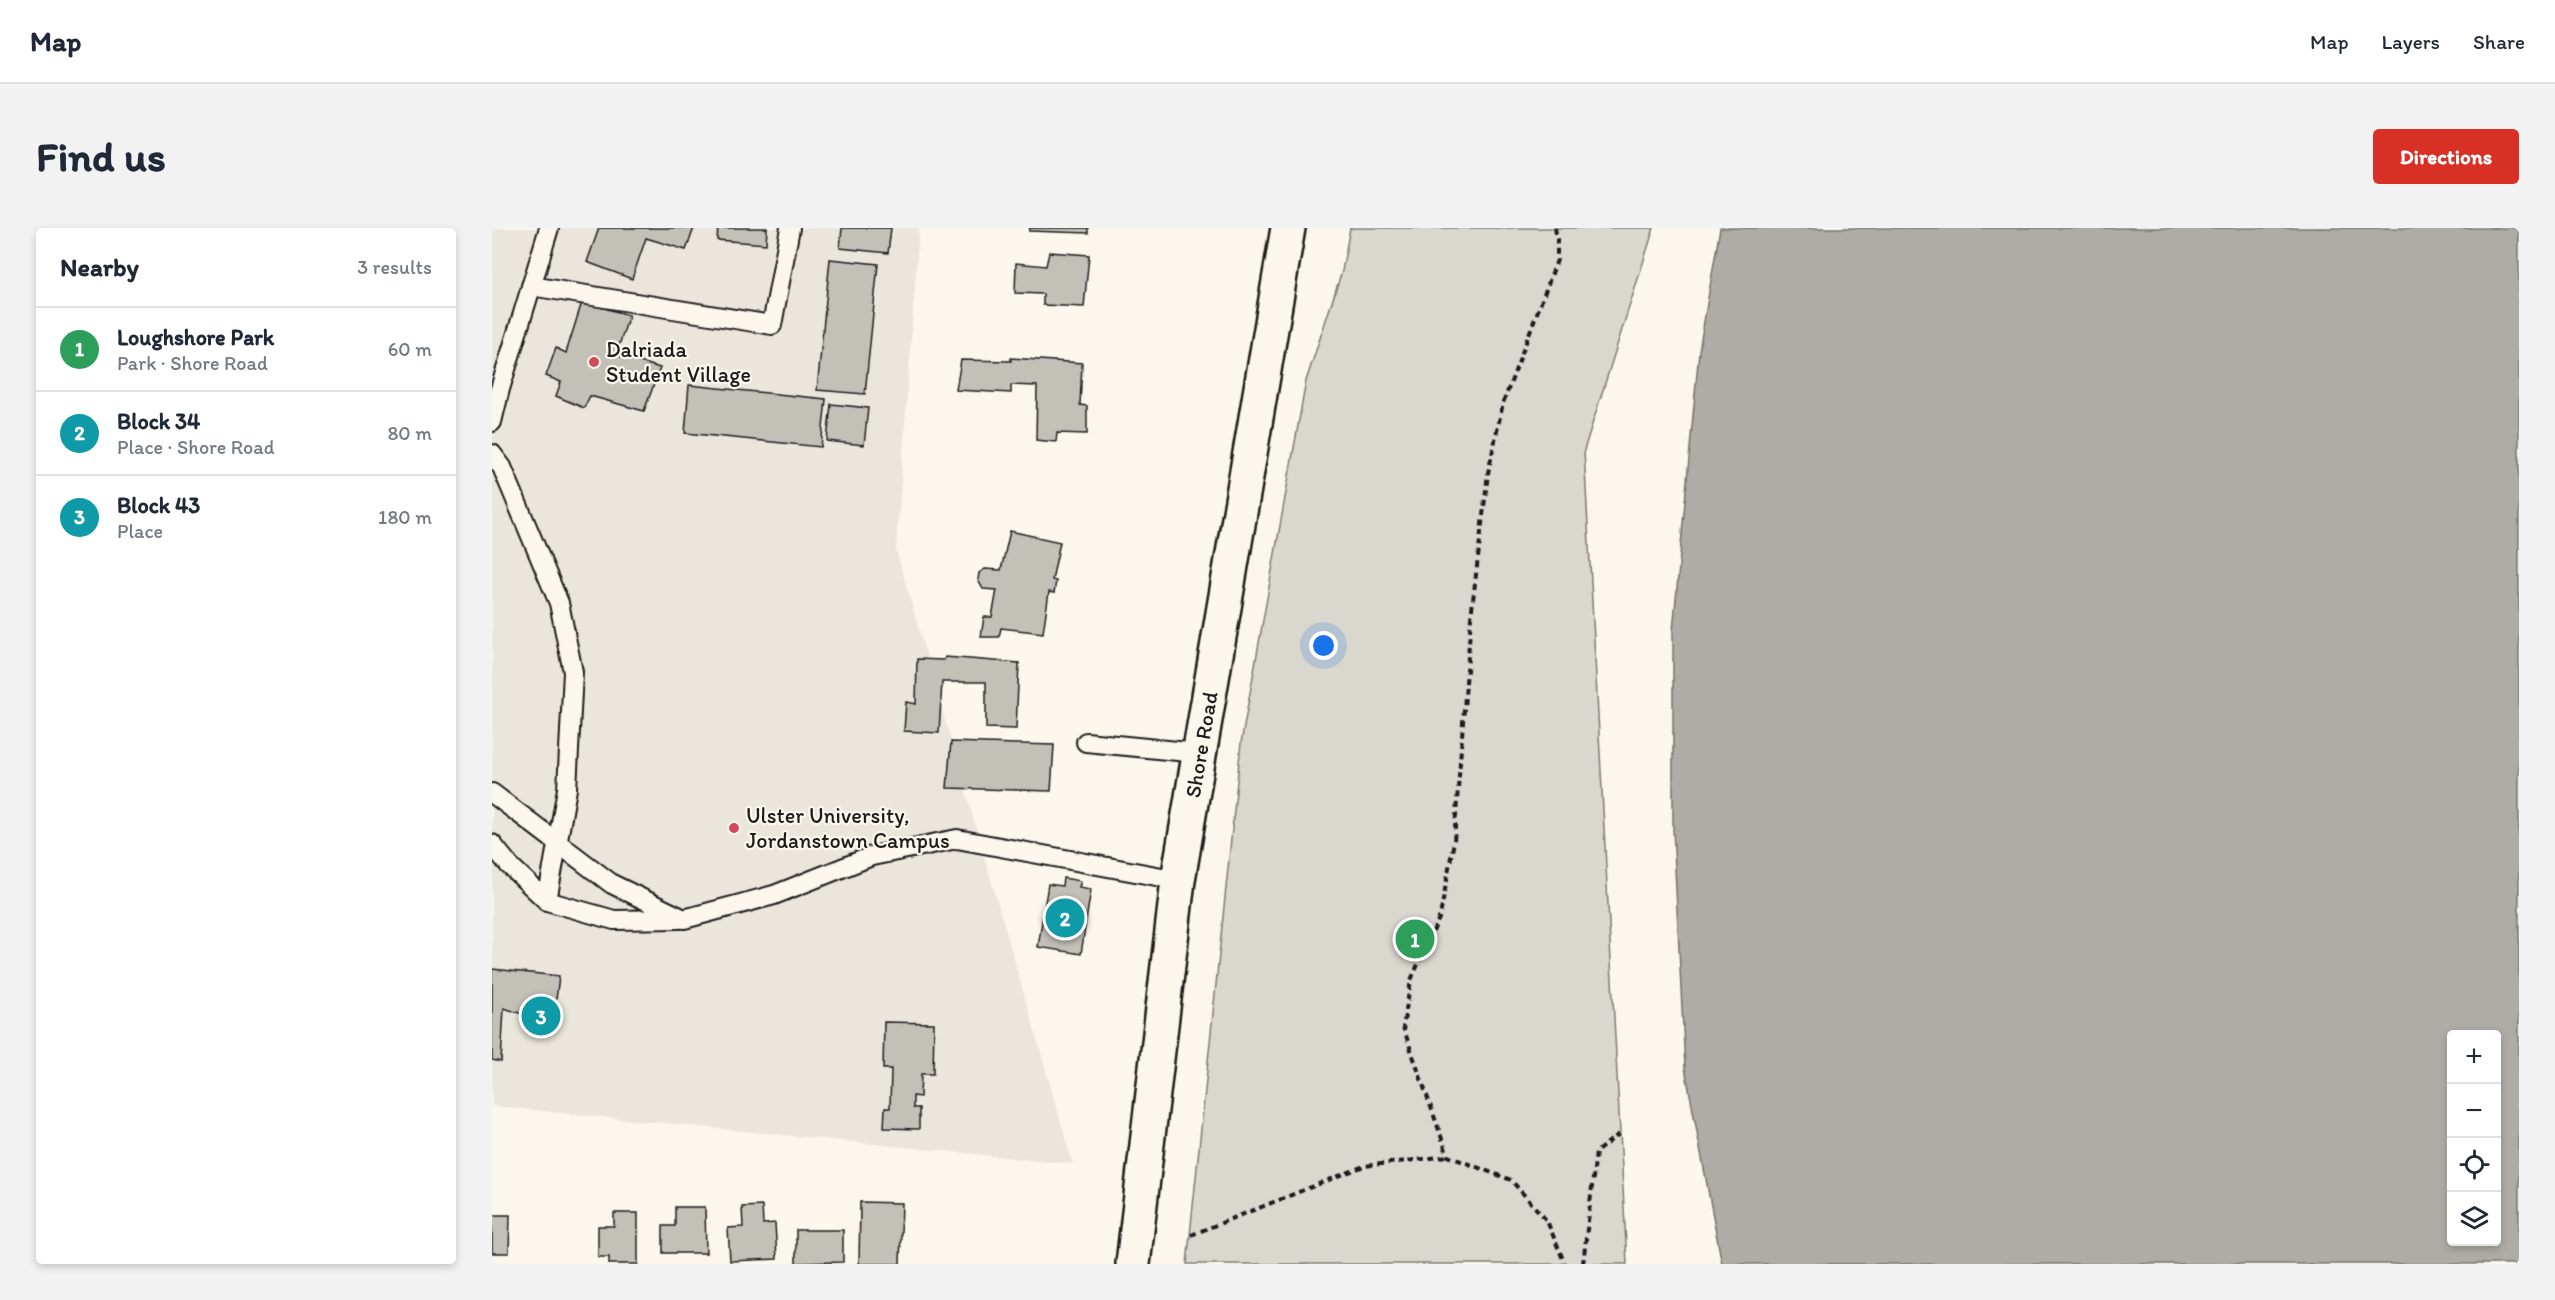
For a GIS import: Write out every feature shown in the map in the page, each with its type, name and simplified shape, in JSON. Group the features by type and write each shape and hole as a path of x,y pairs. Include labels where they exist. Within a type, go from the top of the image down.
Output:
{"highway":[{"name":"Shore Road","path":"1133,1264 1178,880 1288,228"}],"lane":[{"path":"492,422 549,228"},
{"path":"531,286 772,325 790,228"},
{"path":"492,454 502,467 559,603 573,672 567,789 547,901"},
{"path":"1086,742 1198,753"},
{"path":"492,793 612,884 684,919"},
{"path":"492,844 509,866 547,901 614,920 684,919 774,895 872,856 957,838 1178,880"}],"path":[{"path":"1448,1156 1403,1027 1411,980 1440,916 1454,841 1471,617 1488,473 1503,403 1557,260 1555,228"},
{"path":"1584,1264 1596,1152 1619,1134"},
{"path":"1191,1235 1364,1166 1448,1156 1511,1180 1546,1221 1565,1264"}],"shaded area":[{"name":"Ulster University, Jordanstown Campus","path":"492,228 919,228 896,550 1073,1164 492,1106"},
{"path":"1350,228 1654,228 1584,450 1627,1264 1187,1264 1241,743 1306,381 1342,271"},
{"path":"1720,228 2519,228 2519,1264 1722,1264 1685,1068 1673,829 1673,631 1699,351"}],"building":[{"name":"Dalriada Student Village","path":"599,228 694,228 686,250 646,238 632,279 587,262"},
{"path":"718,228 767,228 766,244 717,240"},
{"path":"842,228 891,228 888,253 840,248"},
{"path":"1030,228 1088,228 1088,233 1029,231"},
{"path":"1049,252 1089,255 1084,307 1043,305 1043,294 1015,293 1016,263 1046,266"},
{"name":"Dalriada Student Village","path":"830,259 878,264 865,394 817,390"},
{"name":"Dalriada Student Village","path":"582,302 629,315 616,355 660,368 644,411 590,396 584,408 556,396 561,382 546,376 556,348 566,353"},
{"path":"1011,358 1082,363 1080,405 1087,406 1087,434 1057,433 1056,442 1036,440 1037,386 1011,385 1011,393 956,390 961,360 1011,361"},
{"name":"Dalriada Student Village","path":"689,385 826,399 821,447 685,433"},
{"path":"831,404 868,408 864,445 827,441"},
{"path":"1010,531 1060,542 1052,580 1056,581 1054,593 1049,592 1043,633 1001,628 999,637 981,637 984,617 992,617 997,590 983,589 978,580 979,573 985,569 1001,570"},
{"path":"945,657 1019,663 1016,729 986,728 986,682 942,682 939,733 904,731 906,702 916,704 917,659 944,660"},
{"path":"951,742 1054,745 1051,791 947,788"},
{"path":"1063,878 1081,881 1079,887 1091,889 1081,954 1038,947 1048,884 1062,886"},
{"path":"492,969 559,976 553,1024 504,1008 501,1062 492,1060"},
{"path":"884,1022 934,1023 933,1074 921,1074 920,1097 913,1096 913,1108 919,1108 919,1129 884,1128 885,1108 890,1108 891,1069 883,1069"},
{"path":"860,1202 902,1203 900,1264 859,1264"},
{"path":"762,1206 763,1224 775,1223 777,1259 730,1261 728,1228 743,1227 742,1207"},
{"path":"675,1207 705,1207 706,1253 663,1253 663,1226 675,1226"},
{"path":"614,1213 638,1213 638,1264 609,1264 609,1257 598,1257 598,1226 614,1226"},
{"path":"492,1215 510,1215 509,1253 492,1253"},
{"path":"796,1230 843,1230 843,1262 796,1263"}],"place":[{"name":"Dalriada Student Village","path":"594,362"},
{"name":"Ulster University, Jordanstown Campus","path":"734,828"},
{"name":"Block 34","path":"1065,918"},
{"name":"Loughshore Park","path":"1415,939"},
{"name":"Block 43","path":"541,1016"}]}
